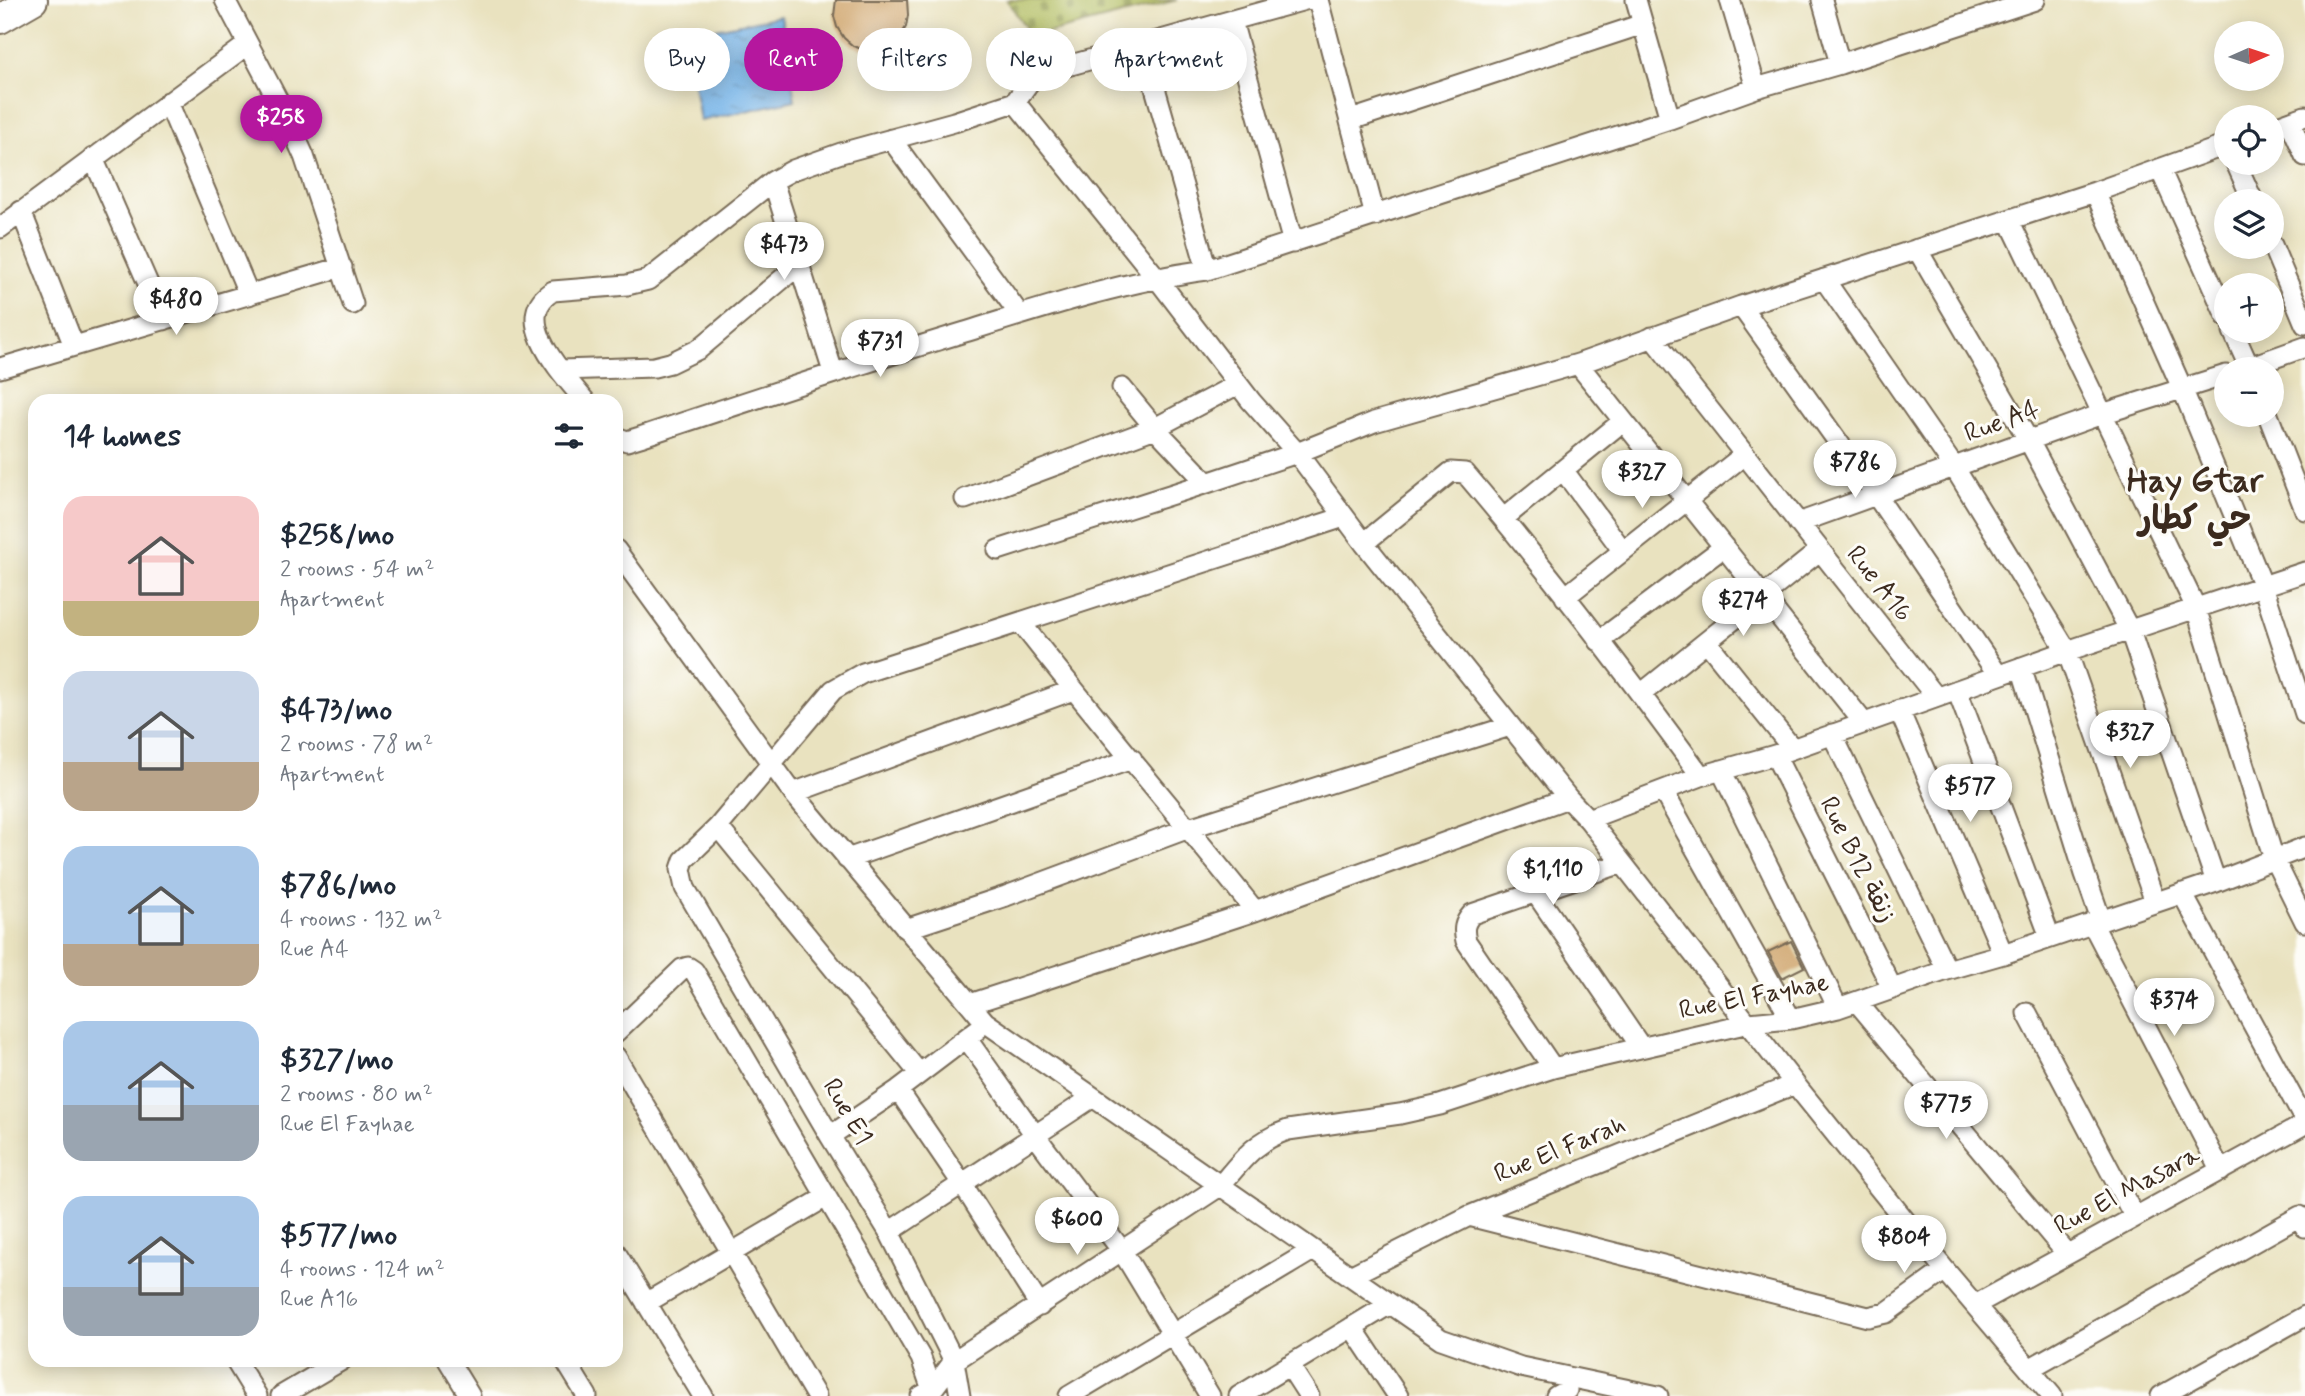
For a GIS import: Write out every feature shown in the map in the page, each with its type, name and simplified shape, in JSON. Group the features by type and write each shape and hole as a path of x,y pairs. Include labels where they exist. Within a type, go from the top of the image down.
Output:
{"street":[{"path":"0,19 33,0"},
{"path":"225,0 304,156 353,304"},
{"path":"1207,28 1305,0"},
{"path":"1318,0 1375,216"},
{"path":"1636,0 1670,119"},
{"path":"1730,0 1756,88"},
{"path":"1822,0 1840,64"},
{"path":"623,440 640,437 833,372 1020,315 1156,277 1207,270 1670,119 1756,88 1840,64 2035,0"},
{"path":"1232,21 1293,243"},
{"path":"1351,120 1643,24"},
{"path":"0,228 248,44"},
{"path":"580,394 561,370 535,326 535,316 545,296 564,289 627,285 648,280 773,181 816,162 1015,102 1033,76 1090,60"},
{"path":"1156,91 1207,270"},
{"path":"169,102 249,295"},
{"path":"1015,102 1238,384 1297,453 1364,543 1567,798 1588,819 1795,1084 1945,1270 2052,1396"},
{"path":"2289,122 2305,156"},
{"path":"891,139 1020,315"},
{"path":"998,550 1297,453 1374,422 1578,364 1741,306 2095,192 2214,149"},
{"path":"93,158 164,320"},
{"path":"2160,169 2214,289"},
{"path":"773,181 833,372"},
{"path":"2095,192 2182,388 2263,586 2305,714"},
{"path":"22,211 74,346"},
{"path":"2009,220 2196,608 2274,859 2305,922"},
{"path":"1917,249 2028,441 2130,631 2216,882"},
{"path":"2278,259 2305,324"},
{"path":"561,370 654,367 684,357 699,349 800,264"},
{"path":"0,368 342,267"},
{"path":"1824,279 1954,467 2067,651 2155,902"},
{"path":"1741,306 1877,495 1998,675"},
{"name":"Rue A16","path":"1653,337 1936,697"},
{"path":"2279,357 2305,347"},
{"path":"1578,364 1864,723"},
{"name":"Rue A4","path":"1798,523 2102,414 2214,378"},
{"path":"965,499 1155,428 1238,384"},
{"path":"1122,388 1207,483"},
{"path":"1504,518 1623,421"},
{"path":"2273,427 2305,510"},
{"path":"1565,597 1744,455"},
{"path":"1563,470 1623,551"},
{"path":"1364,543 1451,472 1465,473 1504,518 1701,776"},
{"path":"919,1073 718,827 833,690 848,680 1344,517"},
{"path":"1599,641 1724,547"},
{"path":"1641,694 1819,551"},
{"path":"623,560 793,793 985,1022 1441,1339 1521,1367 1566,1390 1658,1396"},
{"path":"1588,819 1701,776 1784,751 2067,651 2305,572"},
{"path":"1021,623 1255,911"},
{"name":"Rue B12 زنقة","path":"1707,642 1784,751 1892,988"},
{"path":"2021,667 2085,874 2096,922 2221,1171"},
{"path":"793,793 1073,690"},
{"path":"1957,690 2050,937"},
{"path":"1899,710 2003,954"},
{"path":"906,929 1006,896 1189,828 1510,726"},
{"path":"1832,734 1947,970"},
{"path":"847,859 1132,759"},
{"path":"1721,770 1848,1005 2066,1254"},
{"path":"1663,791 1791,1019"},
{"path":"970,1004 1255,911 1567,798"},
{"name":"Rue E1","path":"718,827 684,860 681,869 685,888 889,1232 954,1361 960,1396"},
{"name":"Rue El Fayhae","path":"954,1361 1220,1186 1252,1149 1271,1136 1288,1130 1400,1114 1440,1105 1553,1068 1749,1023 1791,1019 1848,1005 1892,988 2003,954 2216,882 2305,847"},
{"path":"1553,1068 1466,941 1465,922 1472,914 1622,863"},
{"path":"1535,892 1641,1047"},
{"path":"2182,893 2305,1123"},
{"path":"623,1025 682,969 688,967 694,971 921,1358 927,1393"},
{"path":"2027,1013 2134,1216"},
{"path":"830,1136 898,1090 967,1039 985,1022"},
{"path":"967,1039 1122,1251 1210,1396"},
{"path":"623,1070 816,1396"},
{"name":"Rue El Farah","path":"1350,1276 1469,1216 1795,1084"},
{"path":"898,1090 961,1182 1040,1306"},
{"path":"889,1232 1093,1097"},
{"name":"Rue El Masara","path":"1975,1305 2305,1123"},
{"path":"646,1303 826,1197"},
{"path":"1469,1216 1868,1317 1886,1313 1945,1270"},
{"path":"2029,1369 2300,1216 2305,1227"},
{"path":"1069,1396 1313,1250"},
{"path":"623,1265 703,1396"},
{"path":"1239,1396 1390,1304"},
{"path":"2161,1396 2305,1316"},
{"path":"1352,1327 1398,1396"},
{"path":"927,1393 954,1361"},
{"path":"1289,1365 1309,1396"},
{"path":"239,1367 257,1396"},
{"path":"281,1396 330,1367"},
{"path":"452,1367 470,1396"},
{"path":"569,1367 587,1396"}],"green space":[{"path":"1007,0 1177,0 1067,28 1026,28"}],"water":[{"path":"781,16 783,28 744,28 744,91 794,91 795,100 700,121 695,91 730,91 730,28 721,28"}],"building":[{"path":"836,0 907,0 905,28 857,28 857,47 844,38 843,28 838,28 834,16"},
{"path":"1791,941 1804,967 1782,978 1768,952"}],"district":[{"name":"Hay Gtar حي كطار","path":"2195,501"}]}
